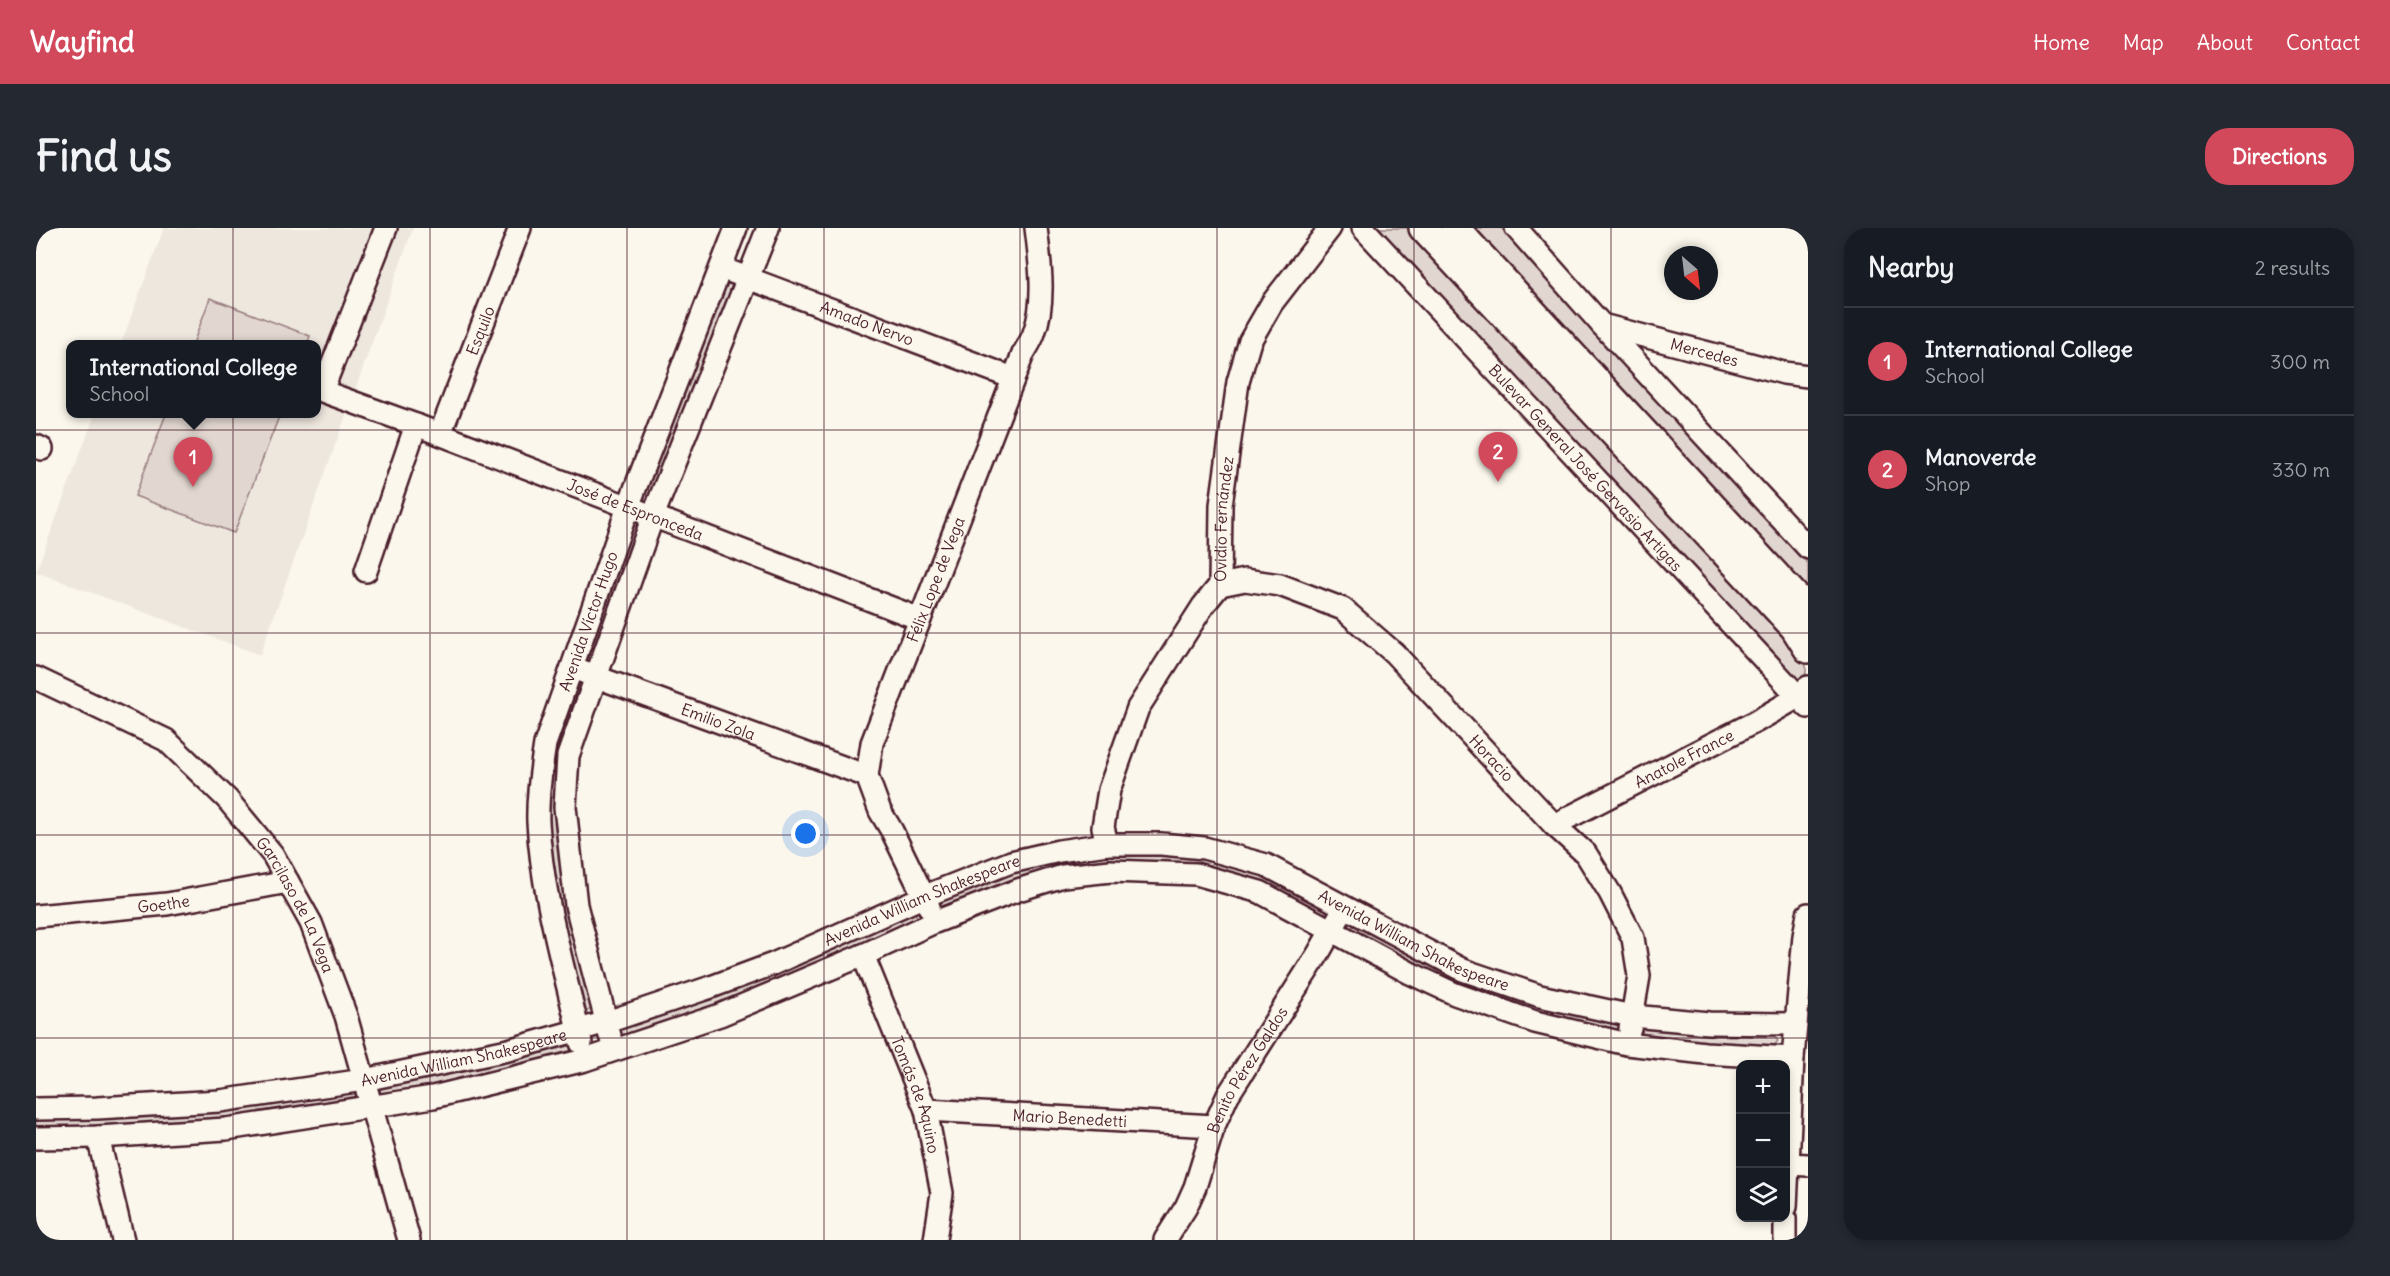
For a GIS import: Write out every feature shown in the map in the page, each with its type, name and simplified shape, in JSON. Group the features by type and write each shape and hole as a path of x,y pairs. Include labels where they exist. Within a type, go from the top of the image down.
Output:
{"main road":[{"path":"1423,228 1794,627 1808,649"},
{"path":"1455,228 1808,610"}],"street":[{"name":"José de Espronceda","path":"386,228 322,391 441,434 920,619"},
{"name":"Esquilo","path":"441,434 520,228"},
{"name":"Avenida Víctor Hugo","path":"585,1060 548,898 538,821 540,777 545,744 570,667 628,507 736,228"},
{"name":"Avenida Víctor Hugo","path":"614,1051 576,905 565,807 568,756 653,516 768,228"},
{"name":"Félix Lope de Vega","path":"935,922 925,896 880,811 867,776 872,743 1013,378 1034,334 1038,316 1039,257 1036,228"},
{"name":"Ovidio Fernández","path":"1107,844 1103,827 1109,790 1138,708 1203,606 1220,585 1221,505 1238,382 1250,341 1272,303 1303,266 1330,228"},
{"name":"Bulevar General José Gervasio Artigas","path":"1363,228 1805,697"},
{"path":"1516,228 1602,325 1808,548"},
{"name":"Amado Nervo","path":"721,268 1013,378"},
{"name":"Mercedes","path":"1602,325 1784,373 1808,376"},
{"path":"1650,376 1649,362 1653,353 1666,342"},
{"path":"366,571 416,425"},
{"name":"Horacio","path":"1220,585 1245,580 1280,585 1343,609 1394,653 1554,825 1586,854 1610,893 1633,938 1639,976 1628,1044"},
{"name":"Emilio Zola","path":"570,667 867,776"},
{"name":"Garcilaso de La Vega","path":"36,678 166,740 227,799 273,855 311,923 346,1016 409,1240"},
{"name":"Anatole France","path":"1554,825 1805,697"},
{"name":"Avenida William Shakespeare","path":"36,1109 220,1101 364,1080 508,1050 608,1022 774,964 925,896 1011,862 1059,851 1107,844 1161,844 1204,848 1266,865 1463,970 1540,996 1632,1016 1709,1023 1796,1023"},
{"name":"Avenida William Shakespeare","path":"36,1138 98,1137 226,1129 433,1097 585,1060 720,1015 935,922 1018,890 1063,876 1111,871 1196,874 1260,892 1332,929 1387,962 1455,994 1535,1022 1628,1044 1706,1053 1793,1058"},
{"name":"Goethe","path":"36,916 168,904 288,882"},
{"name":"Benito Pérez Galdos","path":"1165,1240 1186,1207 1195,1187 1214,1126 1228,1095 1318,954 1345,906"},
{"path":"1790,1114 1796,1023 1808,914"},
{"name":"Tomás de Aquino","path":"863,955 926,1110 942,1193 935,1240"},
{"name":"Mario Benedetti","path":"926,1110 1214,1126"},
{"path":"98,1137 123,1240"},
{"path":"1790,1164 1808,1165"},
{"path":"1785,1222 1785,1240"}],"shaded area":[{"path":"164,228 413,228 260,655 36,572 94,418 321,418 321,340 122,340"},
{"path":"1375,228 1409,228 1775,616 1806,665 1806,673 1797,686"},
{"path":"1464,228 1501,228 1799,551 1808,564 1808,597"},
{"path":"725,280 738,285 651,503 640,499"},
{"path":"210,298 310,336 308,340 194,340"},
{"path":"164,418 278,418 234,533 135,496"},
{"path":"634,525 641,529 596,662 589,664 584,658"},
{"path":"579,677 587,680 565,746 593,1007 588,1011 581,1011 559,913 552,879 546,812 551,745 559,720"},
{"path":"1107,850 1204,855 1265,871 1328,910 1322,915 1159,865 940,910 937,906 939,897 1013,869"},
{"path":"915,912 919,921 781,983 619,1042 614,1027"},
{"path":"1358,921 1618,1022 1619,1027 1612,1033 1538,1017 1456,988 1354,933 1352,928"},
{"path":"1640,1026 1772,1033 1778,1041 1772,1048 1642,1038 1639,1035"},
{"path":"569,1041 572,1054 454,1084 382,1096 380,1091 381,1087"},
{"path":"356,1091 359,1099 223,1121 36,1130 36,1117"}],"place":[{"name":"Manoverde","path":"1498,482"},
{"name":"International College","path":"193,487"}]}
